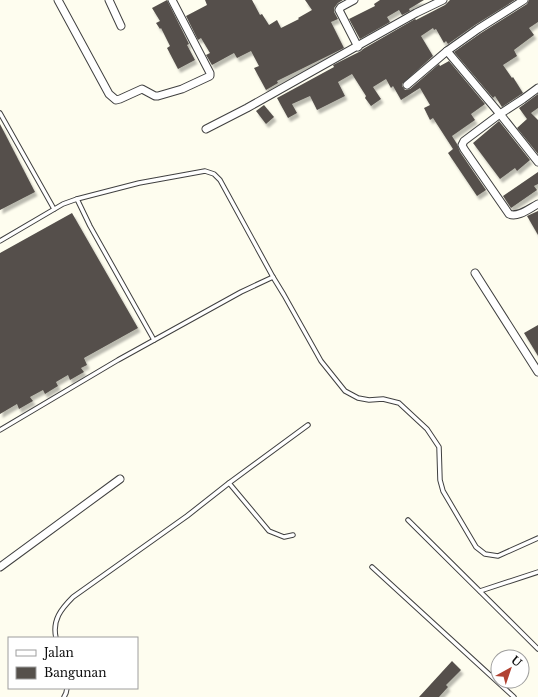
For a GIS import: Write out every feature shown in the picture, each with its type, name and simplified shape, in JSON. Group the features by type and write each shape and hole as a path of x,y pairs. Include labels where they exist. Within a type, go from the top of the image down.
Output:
{"street":[{"path":"58,0 109,94 116,100 120,100 142,89 155,96 158,96 182,89 210,76 210,73 172,0"},
{"path":"109,0 121,26"},
{"path":"354,0 341,7 339,10 358,46"},
{"path":"206,129 247,108 416,13 443,0"},
{"path":"407,85 447,51 478,29 524,0"},
{"path":"447,51 538,162"},
{"path":"538,88 464,141 463,146 509,214 512,216 517,215 538,204"},
{"path":"475,273 538,372"},
{"path":"0,567 120,479"}],"lane":[{"path":"0,113 54,209"},
{"path":"0,241 62,204 77,199 139,183 190,173 205,171 214,174 220,180 321,361 345,391 358,398 369,400 383,399 399,403 427,429 439,447 440,480 443,491 476,546 485,554 498,556 538,538"},
{"path":"77,199 90,226 154,340"},
{"path":"0,430 154,340 240,292 273,277"},
{"path":"56,637 54,630 56,620 62,608 73,597 187,516 308,425"},
{"path":"229,483 270,531 284,537 293,535"},
{"path":"408,520 538,649"},
{"path":"372,567 514,697"},
{"path":"480,591 538,572"}],"building":[{"path":"167,0 189,44 187,45 195,60 178,69 167,48 170,46 161,28 160,29 156,23 160,21 152,8"},
{"path":"205,0 252,0 260,15 262,14 269,25 277,20 281,28 299,19 298,18 312,10 305,0 343,0 334,8 334,12 338,19 331,22 344,48 277,81 278,83 266,90 254,68 259,66 251,51 237,58 234,53 212,65 206,55 210,53 201,38 198,40 186,16 207,5"},
{"path":"380,0 424,0 409,9 410,11 402,15 399,10 387,17 390,22 360,39 349,19 375,6 374,4"},
{"path":"450,0 515,0 448,44 446,41 444,43 436,29 434,30 433,28 421,36 433,56 402,84 405,90 410,89 439,64 440,66 449,61 485,104 471,114 475,120 452,136 460,152 486,190 477,196 448,153 453,149 433,118 430,120 424,108 430,105 420,88 401,100 393,86 391,88 386,79 373,87 381,99 371,106 352,74 338,82 345,96 317,110 310,96 292,104 297,113 288,118 277,98 334,67 333,65 361,51 415,19 416,20 445,5"},
{"path":"529,0 538,0 538,22 529,28 534,35 514,50 517,56 503,65 523,93 502,107 495,96 493,98 454,52 527,4"},
{"path":"538,94 538,108 531,113 538,120 538,154 517,128 527,119 519,108"},
{"path":"264,105 274,117 266,124 256,111"},
{"path":"499,121 530,160 517,171 515,168 500,179 473,143"},
{"path":"0,124 35,192 0,210"},
{"path":"538,172 538,184 534,186 537,190 511,208 503,196"},
{"path":"538,211 538,235 527,216"},
{"path":"72,213 138,328 84,358 87,365 81,368 84,372 70,380 68,375 56,382 58,386 45,394 43,390 30,397 33,401 19,409 17,404 0,414 0,253"},
{"path":"538,325 538,356 524,333"},
{"path":"452,661 461,670 446,685 448,687 439,697 419,697"}]}
